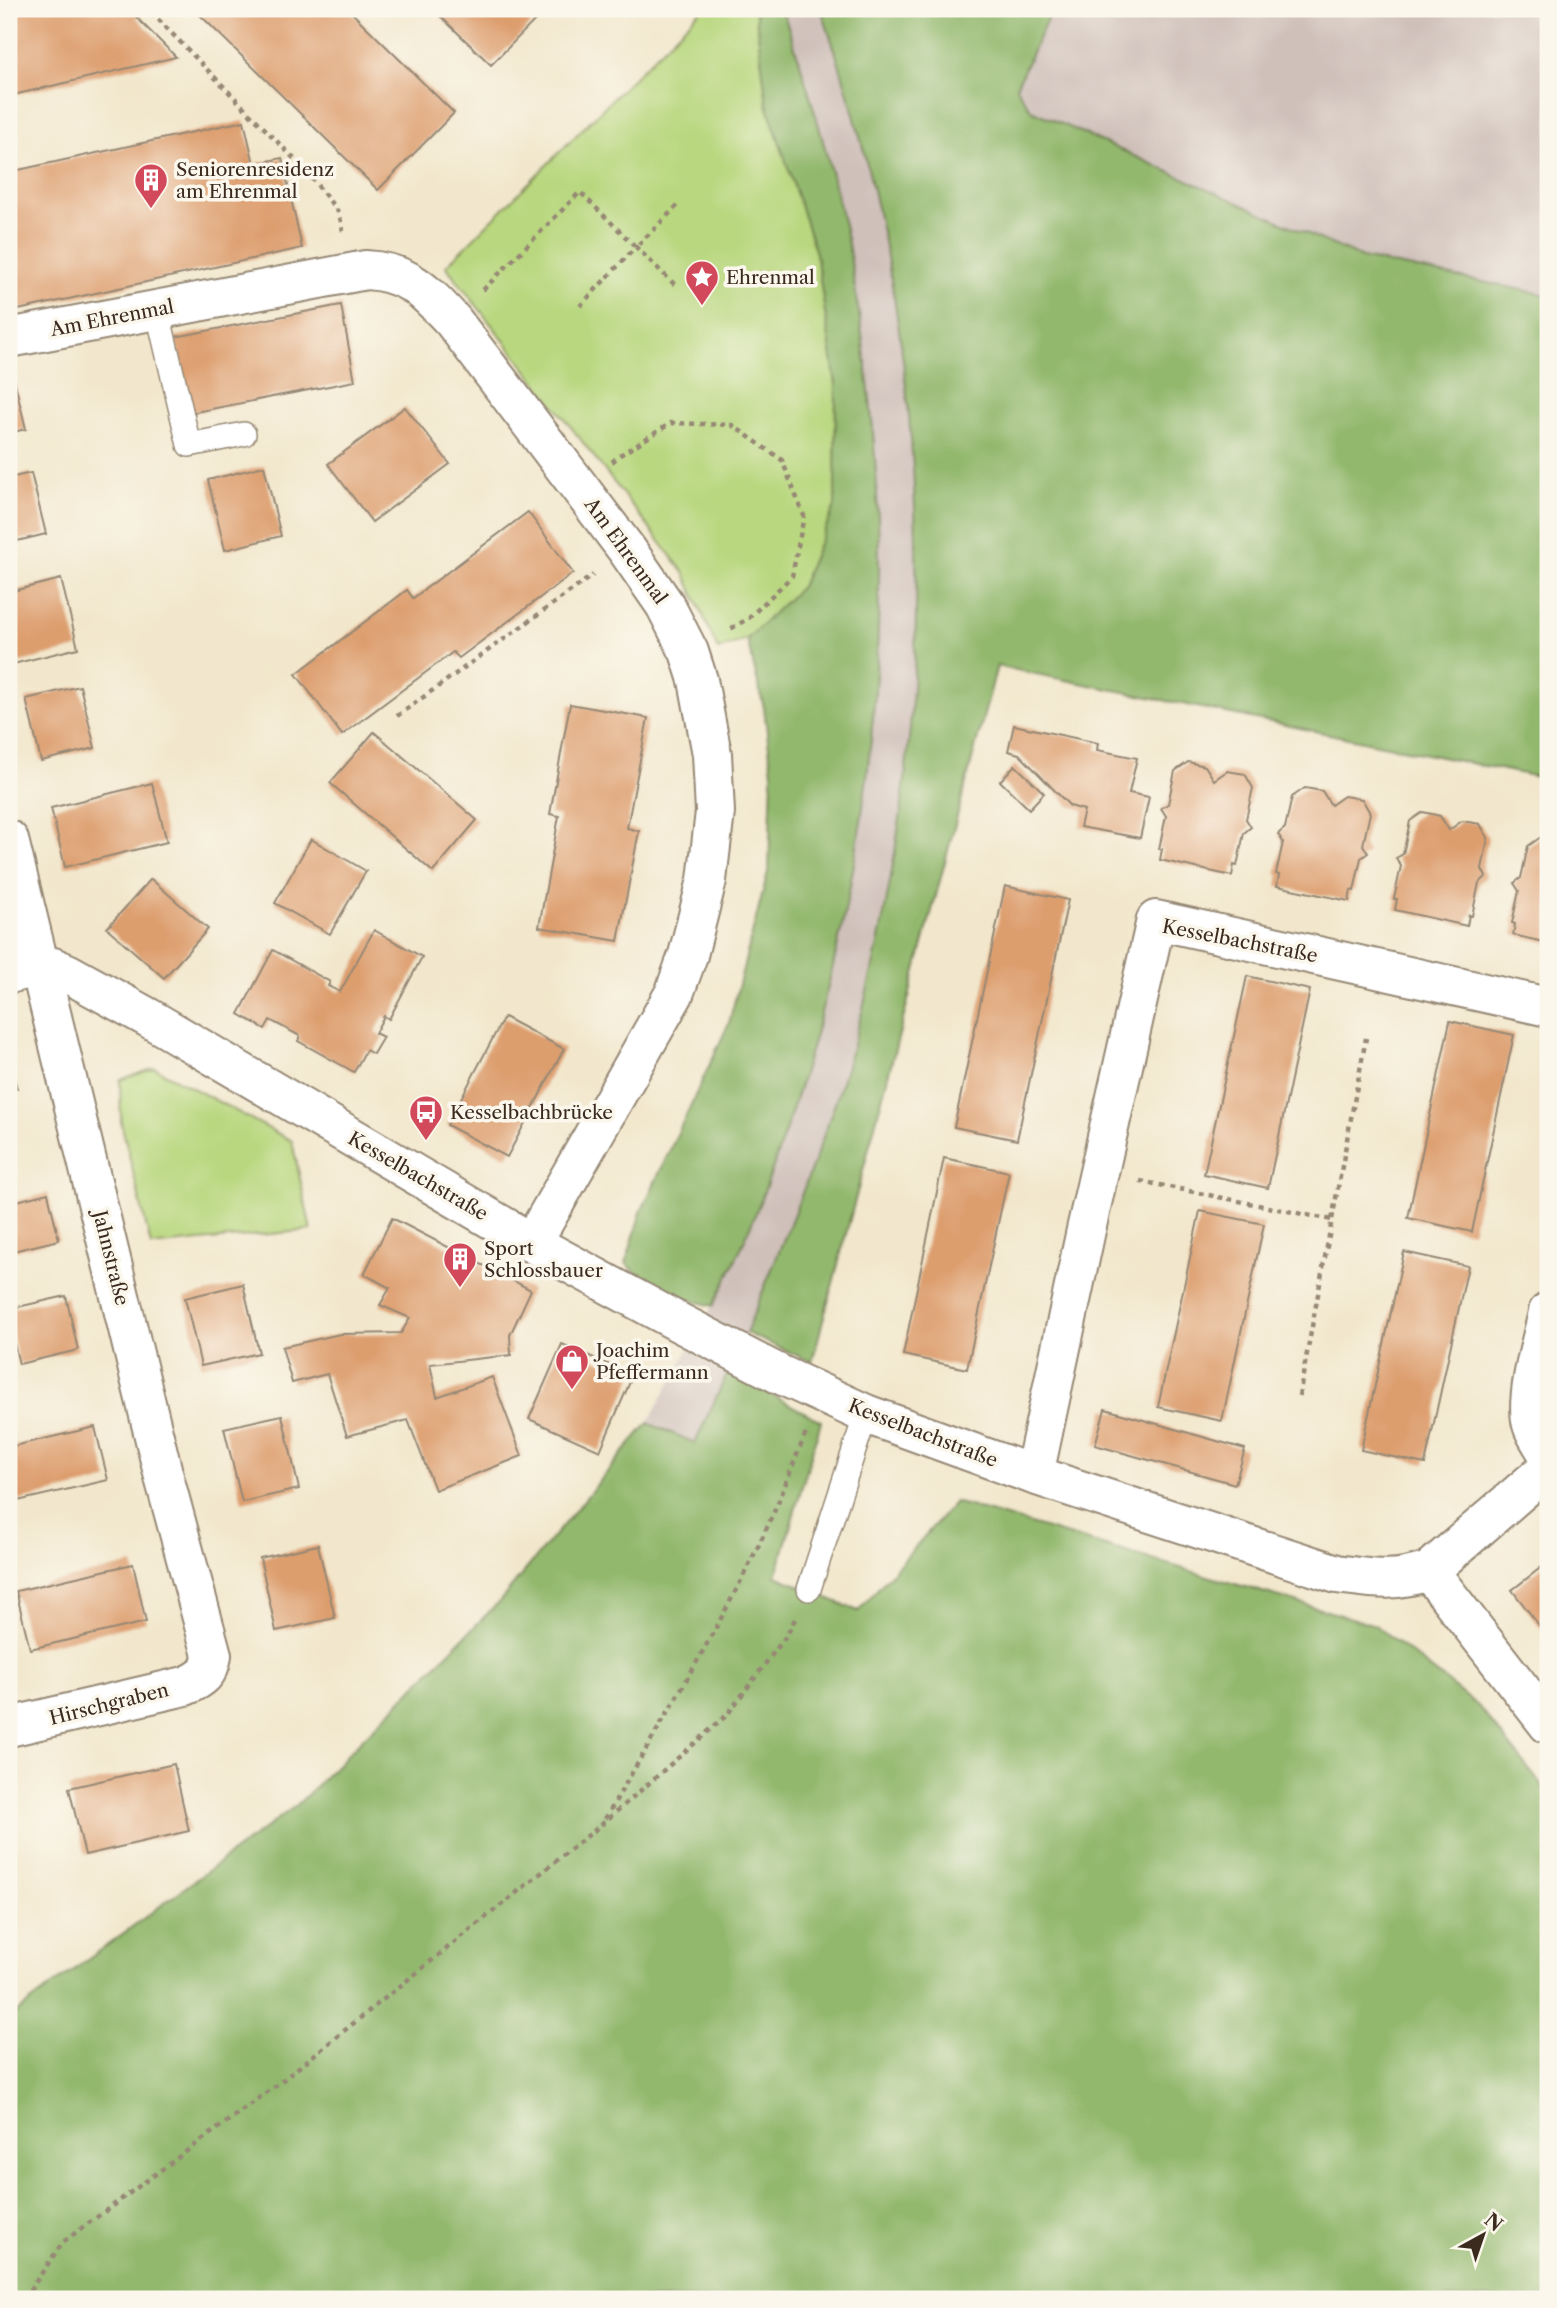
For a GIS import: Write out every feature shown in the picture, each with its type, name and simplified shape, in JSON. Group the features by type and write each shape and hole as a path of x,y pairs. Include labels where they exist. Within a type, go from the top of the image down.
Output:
{"street":[{"name":"Am Ehrenmal","path":"9,338 353,272 382,270 424,290 453,321 627,550 665,605 689,652 698,680 712,754 715,812 707,880 688,955 674,994 532,1243"},
{"name":"Jahnstraße","path":"9,840 24,970 212,1656 206,1673"},
{"name":"Kesselbachstraße","path":"1034,1475 1156,920 1548,1007"},
{"name":"Kesselbachstraße","path":"24,970 52,967 67,973 149,1018 532,1243 779,1374 866,1413 1034,1475 1337,1574 1386,1581 1429,1571 1548,1468"},
{"path":"1548,1312 1531,1394 1531,1420 1537,1437 1548,1454"},
{"path":"1429,1571 1548,1724"},
{"name":"Hirschgraben","path":"9,1727 185,1686 198,1681 206,1673"}],"lane":[{"path":"157,309 189,445 244,434"},
{"path":"809,1590 866,1413"}],"path":[{"path":"151,12 307,172 339,213 353,272"},
{"path":"453,321 580,192 677,287"},
{"path":"580,306 680,203"},
{"path":"582,490 620,454 671,423 732,425 782,460 804,516 792,576 749,618 689,652"},
{"path":"397,716 627,550"},
{"path":"1298,1396 1366,1038"},
{"path":"1099,1173 1332,1220"},
{"path":"601,1825 698,1659 774,1513 822,1394"},
{"path":"24,2299 63,2242 274,2087 601,1825 727,1715 786,1636 809,1590"}],"shaded area":[{"path":"782,9 821,9 845,76 883,229 908,386 918,543 913,702 894,859 862,1013 815,1164 746,1333 695,1443 648,1423 726,1281 780,1151 825,1004 857,853 870,390 847,237 809,86"},
{"path":"1052,9 1548,9 1548,295 1362,258 1031,110 1016,87"}],"green space":[{"path":"702,9 755,9 767,104 816,253 836,384 835,506 801,587 747,639 718,650 685,574 446,266"},
{"path":"755,9 782,9 817,121 846,234 872,415 878,511 879,606 874,701 864,796 849,890 829,983 774,1164 740,1250 713,1306 688,1300 655,1286 626,1263 641,1212 729,1023 769,868 772,773 764,708 747,639 801,587 835,506 836,384 816,253 767,104"},
{"path":"821,9 1052,9 1016,87 1031,110 1362,258 1548,295 1548,779 997,666 812,1362 746,1333 824,1134 862,1012 889,887 907,761 915,634 915,507 905,380 886,255 858,131"},
{"path":"155,1068 292,1141 311,1230 151,1246 121,1122 120,1080"},
{"path":"728,1372 821,1421 776,1576 858,1611 955,1502 1375,1625 1478,1706 1548,1793 1548,2299 9,2299 9,2018 298,1804 500,1601 648,1423 695,1443"}],"building":[{"path":"9,9 160,9 136,17 176,57 9,96"},
{"name":"Seniorenresidenz am Ehrenmal","path":"194,9 348,9 454,113 378,190"},
{"path":"433,9 546,9 491,65"},
{"name":"Seniorenresidenz am Ehrenmal","path":"244,121 254,164 282,158 302,248 9,312 9,172"},
{"path":"341,305 355,381 190,413 175,337"},
{"path":"9,371 12,371 26,429 9,433"},
{"path":"405,407 450,464 372,522 328,464"},
{"path":"264,466 281,536 225,550 208,480"},
{"path":"31,473 46,534 9,543 9,478"},
{"path":"528,512 573,573 459,658 453,652 342,735 296,674 407,590 413,598"},
{"path":"61,579 78,648 9,665 9,592"},
{"path":"80,686 95,748 41,761 26,699"},
{"path":"570,704 648,718 627,828 639,831 618,941 539,927 559,816 550,814"},
{"path":"1014,725 1098,743 1097,750 1137,758 1129,793 1149,797 1140,838 1080,827 1084,810 1070,806 1019,754 1008,751"},
{"path":"374,732 477,820 433,872 330,783"},
{"path":"1188,762 1205,766 1214,780 1227,771 1245,774 1253,788 1246,819 1251,827 1244,833 1237,866 1234,865 1232,876 1160,860 1162,849 1159,849 1166,816 1161,808 1168,804 1175,771"},
{"path":"1015,765 1044,793 1029,809 1000,781"},
{"path":"152,783 167,842 65,867 51,808"},
{"path":"1305,788 1322,791 1331,805 1344,796 1362,799 1370,813 1363,845 1368,853 1361,858 1354,891 1351,890 1349,901 1277,886 1279,875 1276,874 1283,842 1278,834 1285,828 1292,797"},
{"path":"1423,812 1440,816 1449,830 1462,821 1480,824 1488,838 1482,869 1486,877 1479,883 1472,916 1469,915 1467,926 1395,910 1397,899 1394,899 1401,866 1396,858 1403,854 1410,821"},
{"path":"1541,837 1548,838 1548,943 1513,935 1515,924 1512,923 1519,891 1514,883 1521,878 1528,846"},
{"path":"311,839 366,871 330,934 275,903"},
{"path":"151,879 208,929 164,978 107,928"},
{"path":"1005,886 1068,900 1017,1140 954,1127"},
{"path":"374,930 422,957 389,1019 384,1016 375,1033 383,1037 373,1054 366,1050 354,1072 298,1041 300,1036 270,1020 265,1029 239,1014 273,950 330,982 328,986 340,992"},
{"path":"1247,976 1310,990 1268,1188 1204,1174"},
{"path":"504,1017 564,1049 507,1157 447,1125"},
{"path":"1450,1021 1514,1035 1472,1232 1408,1218"},
{"path":"9,1060 17,1088 9,1090"},
{"path":"944,1158 1009,1172 967,1369 903,1355"},
{"path":"48,1193 59,1240 9,1252 9,1203"},
{"path":"1200,1211 1264,1224 1222,1421 1158,1407"},
{"path":"392,1218 531,1290 510,1335 511,1355 430,1364 437,1397 492,1377 522,1456 435,1490 408,1420 347,1436 327,1374 292,1383 282,1347 340,1334 401,1333 410,1318 380,1305 390,1288 364,1274"},
{"path":"1404,1252 1468,1266 1425,1464 1361,1450"},
{"path":"243,1284 259,1353 201,1366 185,1298"},
{"path":"66,1296 78,1350 19,1364 9,1323 9,1309"},
{"path":"562,1344 633,1375 600,1451 529,1419"},
{"path":"1105,1409 1245,1449 1235,1484 1095,1445"},
{"path":"282,1415 299,1489 242,1502 224,1428"},
{"path":"95,1427 108,1480 9,1503 9,1447"},
{"path":"318,1545 335,1618 276,1631 260,1558"},
{"path":"1548,1562 1548,1637 1512,1590"},
{"path":"133,1564 146,1622 30,1649 16,1591"},
{"path":"174,1764 189,1831 85,1855 69,1788"}],"place":[{"name":"Seniorenresidenz am Ehrenmal","path":"151,210"},
{"name":"Ehrenmal","path":"702,307"},
{"name":"Kesselbachbrücke","path":"426,1142"},
{"name":"Sport Schlossbauer","path":"460,1289"},
{"name":"Joachim Pfeffermann","path":"572,1391"}]}
